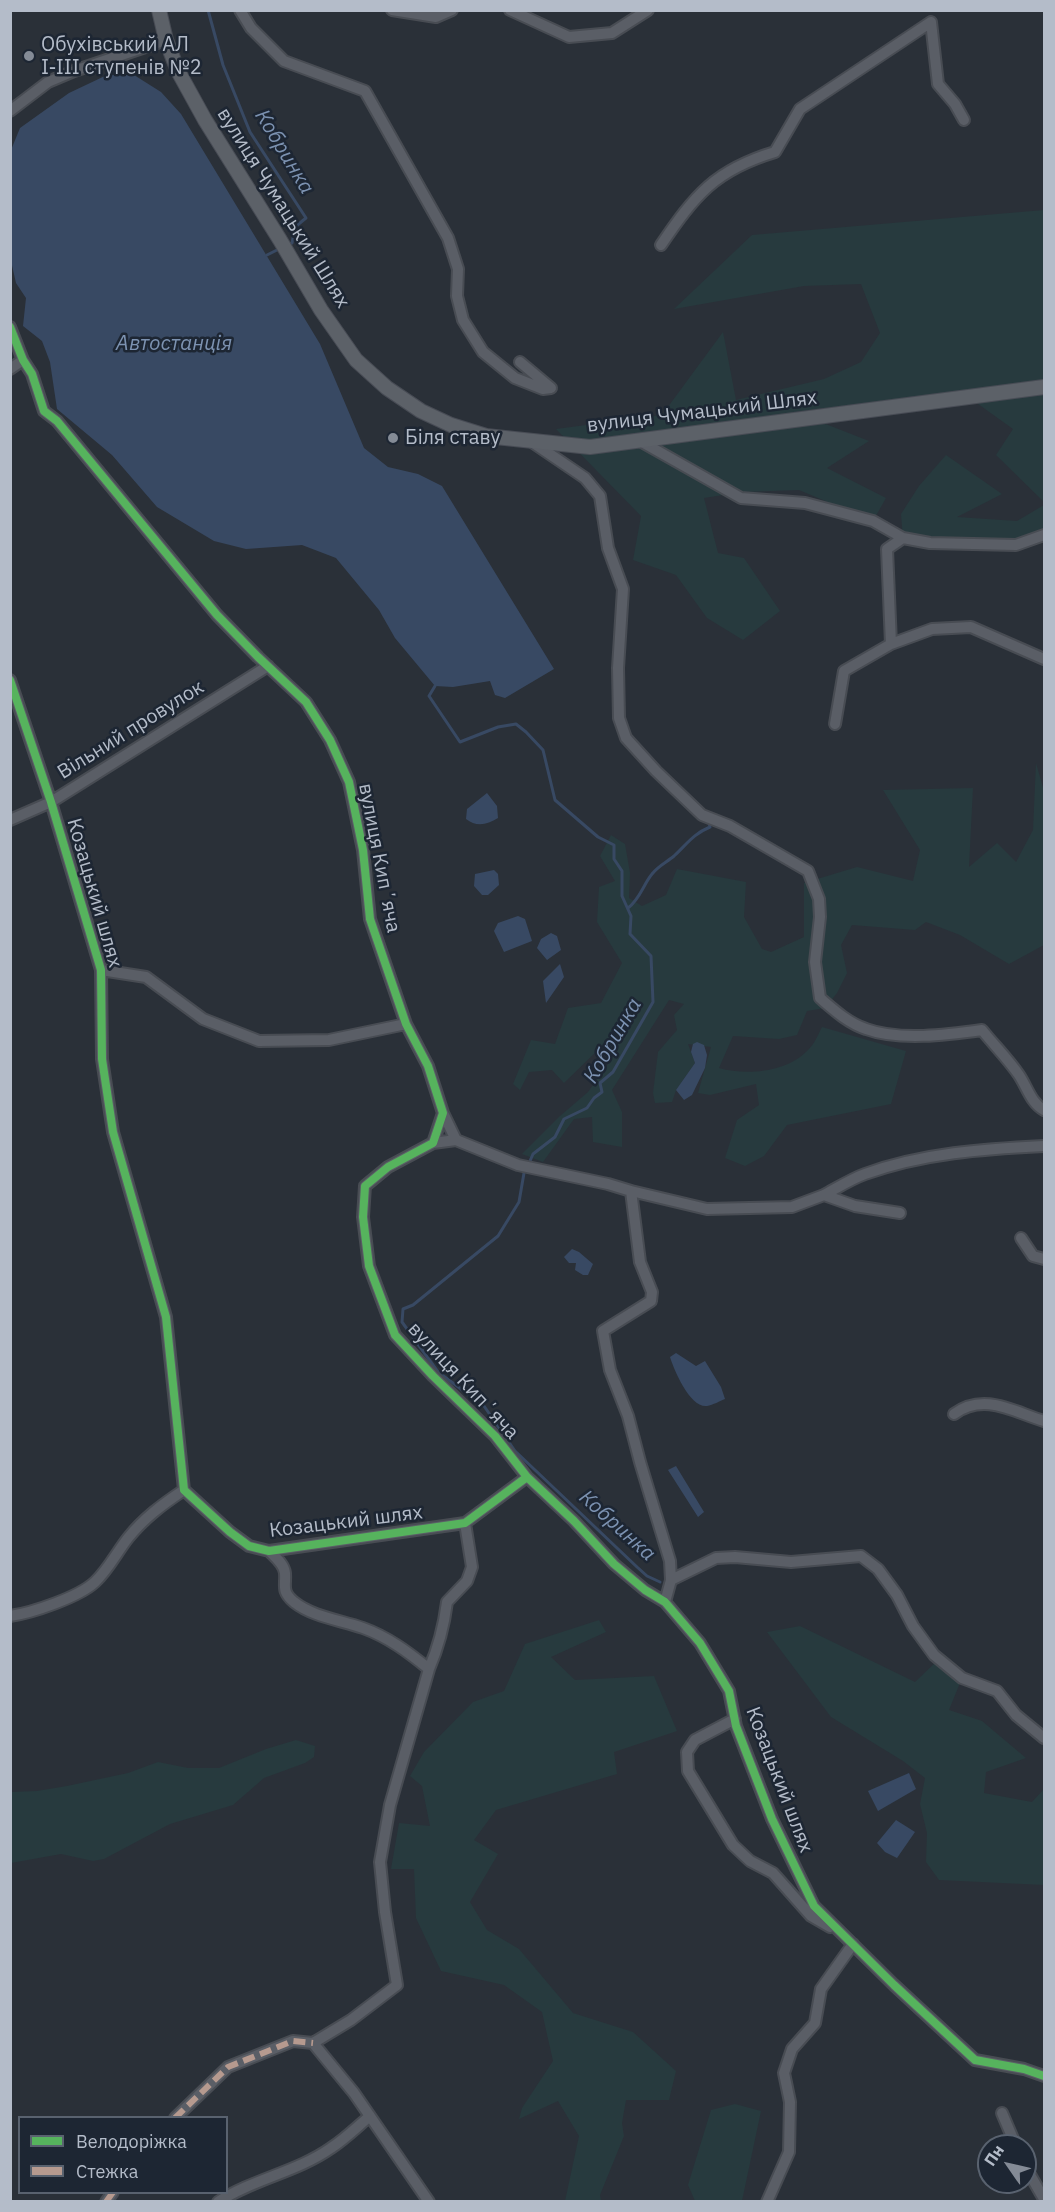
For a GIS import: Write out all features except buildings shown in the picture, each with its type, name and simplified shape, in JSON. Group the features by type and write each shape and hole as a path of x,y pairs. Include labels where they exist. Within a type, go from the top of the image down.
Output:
{"main road":[{"name":"вулиця Чумацький Шлях","path":"159,10 166,40 178,71 205,120 321,310 356,360 387,388 421,411 451,425 486,436 590,447 1044,387"}],"street":[{"path":"240,10 251,28 284,62 365,91 448,238 458,269 457,296 463,320 483,352 515,378 543,389 551,388 520,362"},
{"path":"392,10 436,17 452,10"},
{"path":"510,10 569,37 612,33 648,10"},
{"path":"933,16 938,84 955,104 964,120"},
{"path":"661,245 686,208 711,182 750,159 775,152 800,109 878,59 933,16"},
{"path":"10,111 48,82 166,40"},
{"name":"вулиця Кипʼяча","path":"10,327 23,360 32,374 44,411 57,421 217,615 306,702 330,740 349,782 363,850 370,918 406,1024 428,1066 442,1113 456,1140"},
{"path":"10,369 23,360"},
{"path":"532,441 585,478 600,496 608,548 623,589 618,668 619,718 626,738 656,771 702,815 730,826 808,871 819,899 820,917 815,962 820,998 839,1015 866,1029 891,1035 982,1030 1019,1075 1034,1101 1044,1110"},
{"path":"640,441 741,498 805,503 873,521 903,538 930,543 1016,545 1044,534"},
{"path":"891,644 887,549 903,538"},
{"path":"835,724 844,671 891,644 932,629 970,627 1044,659"},
{"name":"Вільний провулок","path":"10,820 51,802 268,666"},
{"name":"Козацький шлях","path":"10,680 51,802 101,970 102,1059 113,1132 166,1317 184,1490 249,1546 269,1551 465,1523 528,1477 614,1564 645,1590 665,1602 700,1644 729,1691 735,1719 772,1819 814,1906 975,2060 1024,2069 1044,2076"},
{"path":"101,970 146,976 203,1019 259,1041 329,1040 406,1024"},
{"path":"442,1113 433,1143 456,1140 518,1165 608,1184 707,1209 792,1207 824,1195 863,1174 919,1158 981,1149 1044,1146"},
{"name":"вулиця Кипʼяча","path":"433,1143 388,1167 364,1186 363,1217 369,1266 395,1335 433,1376 495,1436 528,1477"},
{"path":"631,1191 640,1262 652,1292 651,1300 603,1330 610,1370 628,1416 670,1561 671,1580 665,1602"},
{"path":"824,1195 855,1206 900,1213"},
{"path":"1021,1238 1033,1256 1044,1259"},
{"path":"954,1414 964,1406 1004,1405 1044,1421"},
{"path":"10,1616 26,1614 61,1601 95,1583 129,1536 159,1506 184,1490"},
{"path":"178,2116 228,2067 293,2041 313,2043 351,2020 397,1985 385,1912 380,1862 390,1805 429,1669 440,1645 447,1602 467,1581 472,1567 465,1523"},
{"path":"269,1551 285,1572 284,1587 291,1600 303,1608 365,1629 391,1641 429,1669"},
{"path":"671,1580 716,1558 735,1557 791,1562 861,1556 878,1569 934,1655 962,1678 997,1691 1016,1715 1044,1737"},
{"path":"735,1719 695,1740 687,1752 688,1771 733,1845 750,1861 773,1873 811,1916 843,1934"},
{"path":"766,2202 789,2152 790,2102 784,2073 792,2049 815,2023 821,1989 853,1944"},
{"path":"313,2043 370,2116 429,2202"},
{"path":"1002,2113 1011,2134"},
{"path":"218,2202 238,2189 294,2167 330,2149 370,2116"}],"green space":[{"path":"1044,210 1044,502 996,455 1013,429 960,391 795,412 869,441 827,468 886,498 873,521 799,490 742,492 704,498 718,553 744,558 780,611 743,640 707,618 676,575 633,560 641,516 556,429 662,415 723,332 736,400 824,379 861,362 880,333 861,284 804,286 674,309 752,235"},
{"path":"946,455 1002,494 957,517 1017,521 1044,505 1044,535 1016,545 903,538 901,514 919,486"},
{"path":"1036,763 1044,791 1044,945 1009,964 960,935 926,922 915,930 852,925 841,945 847,973 837,993 825,1008 807,1011 797,1035 779,1039 733,1036 719,1068 753,1072 789,1064 809,1049 822,1027 906,1051 891,1104 787,1125 764,1156 745,1166 725,1158 737,1120 759,1105 756,1084 710,1095 698,1093 711,1047 688,1044 695,1063 676,1090 672,1102 655,1103 653,1093 658,1052 677,1030 674,1015 684,1004 669,1000 612,1090 622,1112 622,1147 593,1142 592,1117 574,1119 543,1162 522,1154 588,1092 608,1064 602,1046 564,1083 552,1070 529,1072 520,1090 513,1084 531,1040 555,1044 568,1008 601,1003 622,963 597,922 599,887 615,881 600,856 611,835 625,844 630,873 629,898 642,906 666,895 677,869 746,882 744,917 762,949 771,952 804,937 804,883 857,867 913,881 920,850 883,790 973,788 969,867 997,843 1016,862 1033,830"},
{"path":"599,1620 606,1632 551,1657 575,1680 654,1676 677,1731 614,1752 617,1774 496,1810 474,1840 498,1854 470,1902 487,1930 519,1949 573,2013 633,2032 676,2071 669,2100 626,2100 622,2123 624,2136 600,2195 601,2201 565,2201 579,2136 558,2101 519,2119 522,2108 553,2061 542,2012 504,1985 441,1971 416,1918 414,1869 391,1869 399,1823 430,1826 422,1786 410,1776 424,1752 473,1702 504,1691 525,1644"},
{"path":"800,1626 915,1682 939,1659 962,1678 949,1710 982,1721 1026,1758 986,1772 984,1793 1032,1802 1044,1789 1044,1885 939,1880 926,1862 927,1833 920,1804 925,1778 903,1761 831,1717 767,1632"},
{"path":"296,1740 315,1746 314,1757 305,1763 264,1778 233,1805 170,1824 104,1859 93,1861 61,1854 11,1863 11,1792 67,1786 128,1773 158,1762 188,1768 219,1768"},
{"path":"735,2104 761,2111 742,2201 695,2201 688,2185 711,2110"}],"water":[{"name":"Автостанція","path":"107,75 134,75 161,92 181,114 320,344 364,448 388,467 418,474 442,486 554,669 505,698 495,695 490,681 453,687 435,686 395,638 379,610 336,558 302,545 246,549 214,541 157,507 112,455 57,409 50,362 42,341 23,326 26,298 16,283 11,261 11,150 20,128 69,93"},
{"path":"487,793 497,806 498,818 482,824 466,819 467,809"},
{"path":"494,870 498,874 499,885 488,895 482,895 474,886 475,874"},
{"path":"518,916 525,919 532,941 504,952 494,931 498,923"},
{"path":"551,933 557,936 561,950 547,960 537,948 541,939"},
{"path":"560,964 564,977 546,1003 543,981"},
{"path":"697,1042 704,1045 707,1055 705,1068 692,1095 684,1100 676,1090 695,1063 691,1052 693,1044"},
{"path":"572,1249 593,1264 588,1275 575,1270 576,1263 569,1263 564,1257"},
{"path":"676,1353 696,1366 705,1361 721,1387 725,1399 707,1406 695,1401 679,1379 672,1363 670,1357"},
{"path":"676,1466 704,1512 698,1517 668,1470"},
{"path":"909,1773 916,1789 878,1811 868,1791"},
{"path":"896,1820 915,1832 897,1858 885,1852 877,1843"}],"waterway":[{"name":"Кобринка","path":"208,10 223,65 250,132 306,218 295,227 292,243 287,245"},
{"name":"Кобринка","path":"267,255 281,248"},
{"name":"Кобринка","path":"435,686 429,696 460,742 498,727 516,724 543,750 555,800 598,837 614,845 614,859 622,871 622,896 631,916 630,934 651,956 653,1002 613,1072 600,1083 602,1092 587,1108 564,1119 555,1137 533,1154 530,1161"},
{"path":"628,908 636,900 654,871 695,836 710,827 709,823"},
{"name":"Кобринка","path":"524,1173 519,1202 498,1236 413,1305 403,1309 402,1322 438,1372 484,1406 515,1451 637,1567 647,1576 660,1582"}],"marked path":[{"path":"177,2116 228,2067 293,2041 313,2043"},
{"path":"106,2202 112,2194"}],"cycle path":[{"path":"10,327 23,360 32,374 44,411 57,421 217,615 306,702 330,740 349,782 363,850 370,919 406,1024 428,1066 443,1113 433,1143 388,1167 365,1186 363,1217 369,1266 395,1335 433,1376 495,1436 527,1477"},
{"path":"10,680 51,802 101,970 102,1059 113,1132 166,1317 184,1490 249,1546 269,1551 465,1523 527,1477 574,1521 614,1564 645,1590 665,1602 700,1643 729,1691 736,1726 772,1819 814,1906 975,2060 1024,2069 1044,2076"}],"place":[{"name":"Обухівський АЛ І-ІІІ ступенів №2","path":"29,56"},
{"name":"Біля ставу","path":"393,438"}]}
